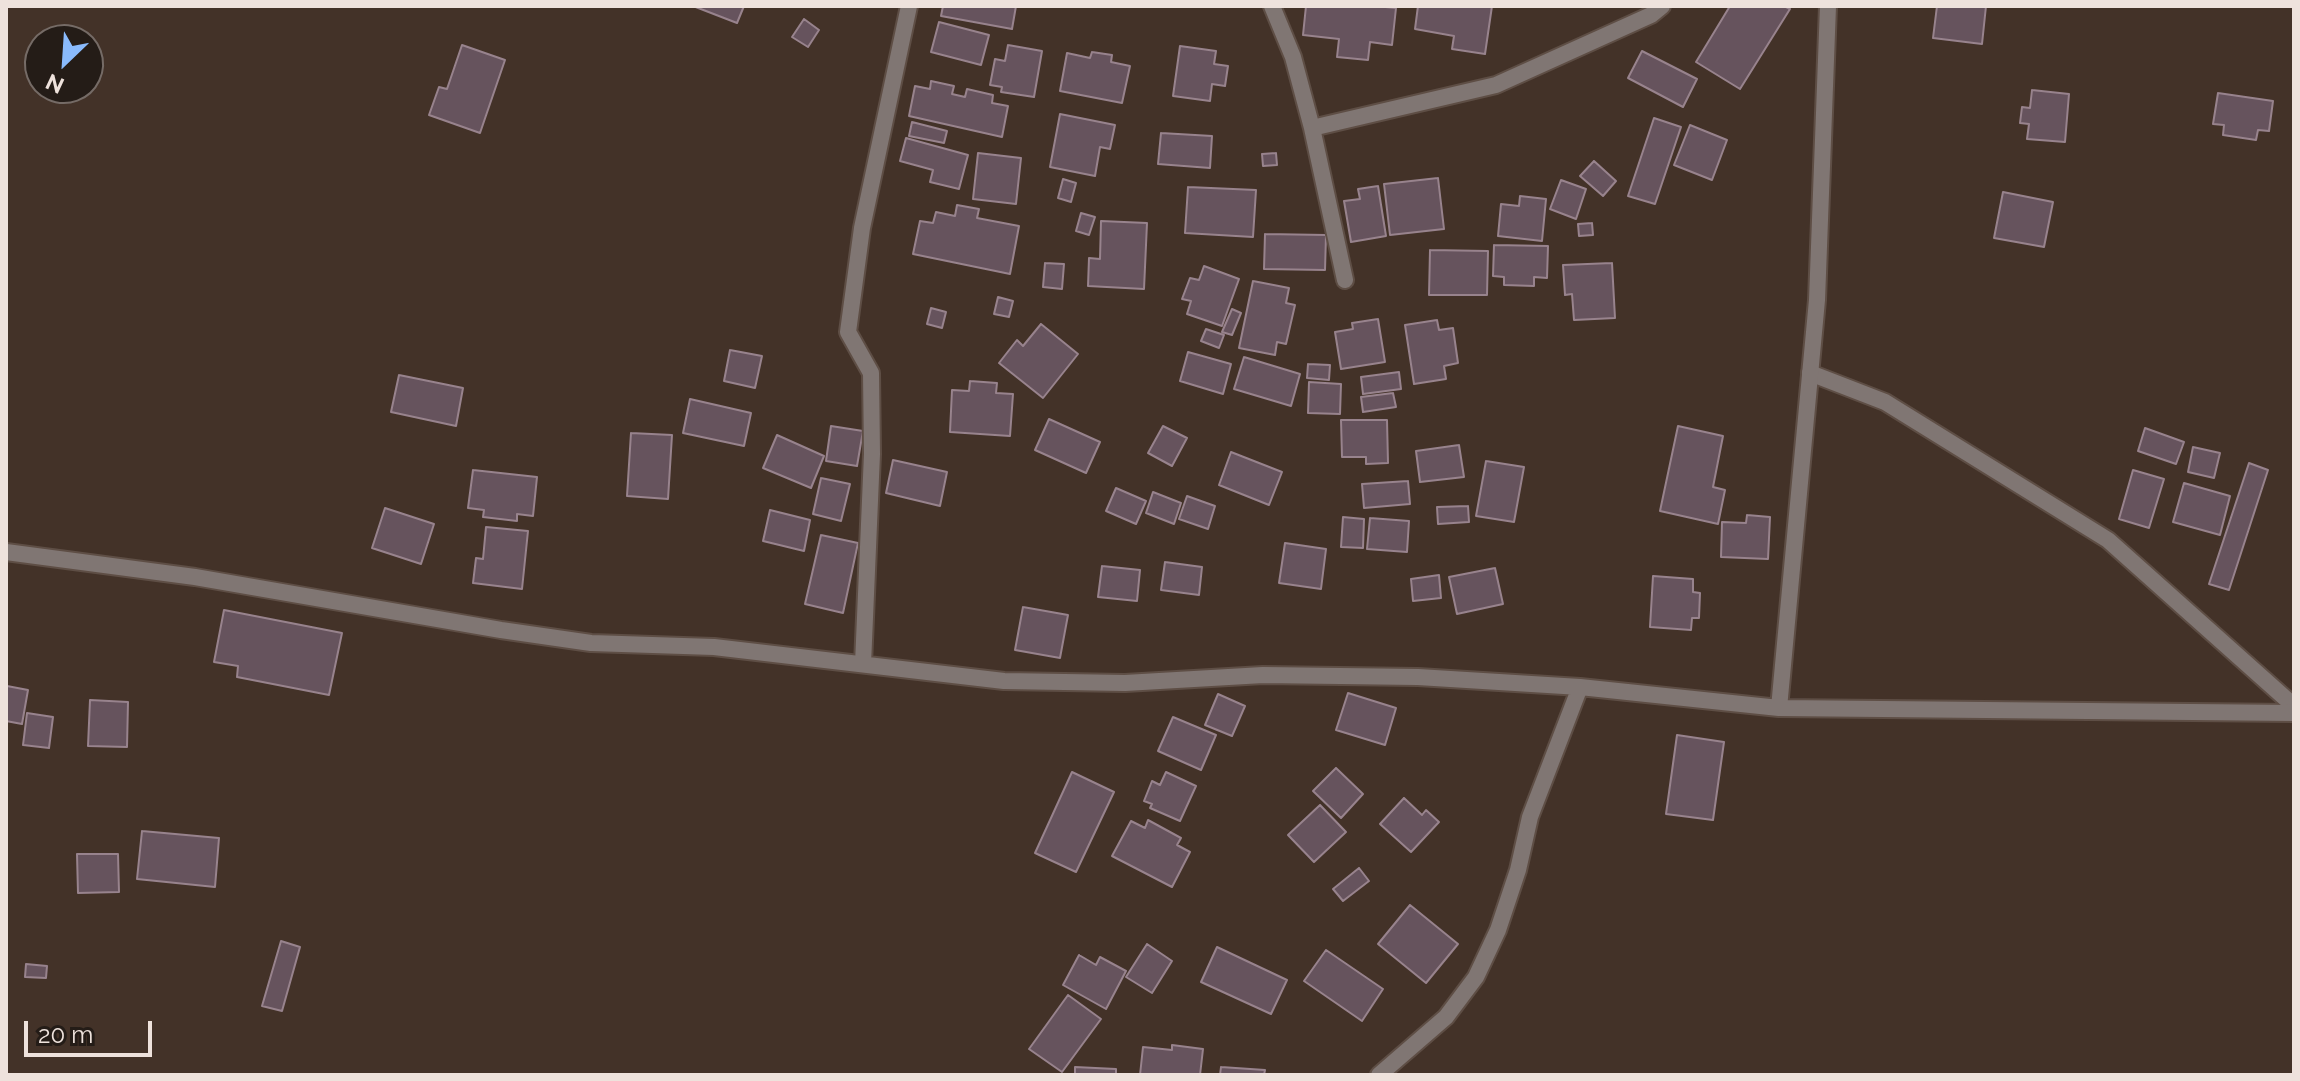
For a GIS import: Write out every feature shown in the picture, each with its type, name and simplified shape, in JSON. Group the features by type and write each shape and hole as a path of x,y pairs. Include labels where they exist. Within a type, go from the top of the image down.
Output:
{"street":[{"path":"863,664 872,454 871,373 848,332 862,228 909,6"},
{"path":"1272,6 1293,57 1312,128 1345,280"},
{"path":"1312,128 1496,85 1651,15 1662,6"},
{"path":"1779,708 1817,300 1828,6"},
{"path":"1810,373 1885,402 2108,540 2294,706"},
{"path":"6,552 195,577 591,643 714,647 1004,681 1125,683 1263,675 1418,677 1580,687 1779,708 2294,713"},
{"path":"1379,1075 1446,1017 1476,977 1498,930 1518,870 1530,817 1580,687"}],"building":[{"path":"693,6 744,6 737,23"},
{"path":"943,6 1016,6 1012,29 941,16"},
{"path":"1306,6 1396,8 1392,45 1370,42 1368,60 1337,57 1339,39 1303,35"},
{"path":"1418,6 1492,6 1485,54 1452,49 1454,36 1415,29"},
{"path":"1730,6 1784,6 1790,9 1740,89 1696,62"},
{"path":"1937,6 1986,6 1982,44 1933,38"},
{"path":"804,19 819,30 808,47 792,37"},
{"path":"939,22 989,35 981,65 931,52"},
{"path":"462,45 505,60 480,133 429,115 439,87 447,89"},
{"path":"1008,45 1042,51 1034,97 1001,92 1002,87 990,85 995,59 1005,61"},
{"path":"1180,46 1216,51 1214,64 1228,66 1225,86 1212,84 1210,101 1173,96"},
{"path":"1642,51 1697,79 1683,107 1628,78"},
{"path":"1092,52 1112,55 1111,62 1130,66 1122,103 1060,91 1067,53 1090,58"},
{"path":"931,81 954,86 952,94 965,97 967,89 993,95 992,103 1008,106 1002,137 909,116 915,86 930,89"},
{"path":"2032,90 2069,94 2065,142 2027,139 2029,124 2020,123 2022,107 2030,108"},
{"path":"2218,93 2273,101 2269,131 2258,130 2256,140 2223,135 2224,125 2213,124"},
{"path":"1060,114 1115,125 1110,149 1100,147 1095,176 1050,167"},
{"path":"1654,118 1681,127 1655,204 1628,196"},
{"path":"912,122 947,131 944,143 909,136"},
{"path":"1690,125 1727,140 1712,180 1674,165"},
{"path":"1161,133 1212,136 1210,168 1158,164"},
{"path":"906,138 968,155 959,189 930,182 933,170 900,161"},
{"path":"978,153 1021,158 1016,204 973,199"},
{"path":"1276,153 1277,165 1263,166 1262,154"},
{"path":"1594,161 1616,181 1603,196 1580,176"},
{"path":"1438,178 1444,229 1390,235 1384,184"},
{"path":"1063,179 1076,183 1071,202 1058,198"},
{"path":"1561,180 1586,189 1576,219 1550,209"},
{"path":"1378,186 1386,236 1351,242 1344,201 1360,199 1358,189"},
{"path":"1188,187 1256,190 1253,237 1185,233"},
{"path":"2003,192 2053,202 2044,247 1994,238"},
{"path":"1520,196 1546,199 1542,241 1498,236 1501,204 1519,206"},
{"path":"957,205 979,209 977,218 1019,226 1010,274 913,254 920,221 933,223 936,212 955,216"},
{"path":"1081,213 1095,217 1089,235 1076,231"},
{"path":"1101,221 1147,223 1144,289 1088,286 1089,258 1100,259"},
{"path":"1592,223 1593,235 1579,236 1578,224"},
{"path":"1265,234 1326,235 1325,270 1264,269"},
{"path":"1494,245 1548,246 1547,278 1534,277 1534,286 1504,285 1504,277 1493,276"},
{"path":"1430,250 1488,251 1487,295 1429,295"},
{"path":"1045,263 1064,264 1062,289 1043,287"},
{"path":"1612,263 1615,318 1574,320 1572,294 1565,295 1563,265"},
{"path":"1204,266 1239,279 1222,326 1187,314 1191,301 1182,299 1190,278 1199,280"},
{"path":"1253,281 1289,288 1286,303 1295,305 1286,344 1277,342 1275,355 1239,348"},
{"path":"998,297 1013,301 1009,317 994,314"},
{"path":"931,308 946,312 942,328 927,324"},
{"path":"1232,309 1241,313 1232,335 1222,332"},
{"path":"1378,319 1385,362 1341,369 1335,332 1353,329 1352,323"},
{"path":"1437,320 1439,330 1453,328 1458,363 1444,366 1446,379 1414,384 1405,325"},
{"path":"1041,324 1078,354 1043,398 999,363 1017,340 1023,346"},
{"path":"1206,329 1224,335 1219,348 1201,341"},
{"path":"730,350 762,356 755,388 724,381"},
{"path":"1188,352 1231,364 1223,394 1180,381"},
{"path":"1244,357 1300,374 1291,406 1234,389"},
{"path":"1308,364 1330,365 1329,380 1307,378"},
{"path":"1399,372 1401,389 1363,394 1361,377"},
{"path":"399,375 463,388 456,426 391,412"},
{"path":"970,381 997,383 996,393 1013,394 1010,436 950,432 952,390 969,391"},
{"path":"1309,382 1341,384 1340,414 1308,413"},
{"path":"1393,393 1396,407 1363,412 1361,397"},
{"path":"690,399 751,413 744,446 683,433"},
{"path":"1049,419 1100,442 1086,473 1035,450"},
{"path":"1341,420 1387,420 1388,463 1366,464 1366,457 1342,457"},
{"path":"831,426 863,431 857,466 826,461"},
{"path":"1163,426 1187,438 1172,466 1148,453"},
{"path":"1678,426 1723,436 1713,487 1725,490 1718,524 1660,511"},
{"path":"2145,428 2184,442 2176,464 2138,451"},
{"path":"631,433 672,435 668,499 627,496"},
{"path":"777,435 824,456 811,488 763,468"},
{"path":"1459,445 1464,477 1420,482 1416,451"},
{"path":"2193,447 2220,453 2214,478 2188,472"},
{"path":"1231,452 1282,472 1269,505 1219,485"},
{"path":"893,460 947,472 940,506 886,493"},
{"path":"1486,461 1524,467 1514,522 1476,516"},
{"path":"2249,463 2268,470 2229,590 2209,584"},
{"path":"473,470 537,477 533,516 517,514 517,521 483,517 484,510 468,508"},
{"path":"2133,470 2164,479 2149,528 2119,519"},
{"path":"821,478 850,484 841,521 813,514"},
{"path":"1408,481 1410,504 1364,508 1362,484"},
{"path":"2184,483 2230,496 2220,535 2173,522"},
{"path":"1116,488 1146,501 1136,524 1106,511"},
{"path":"1153,492 1181,503 1174,524 1146,513"},
{"path":"1187,496 1215,506 1208,529 1179,519"},
{"path":"1468,506 1469,522 1438,524 1437,507"},
{"path":"385,508 434,524 421,564 372,548"},
{"path":"770,510 810,520 804,551 763,541"},
{"path":"1747,515 1770,517 1768,559 1721,557 1722,522 1746,523"},
{"path":"1343,517 1364,519 1363,548 1341,547"},
{"path":"1370,518 1409,521 1407,552 1367,549"},
{"path":"486,527 528,531 522,589 473,583 476,558 483,559"},
{"path":"821,535 858,543 843,613 805,604"},
{"path":"1285,543 1326,549 1321,589 1279,583"},
{"path":"1165,562 1202,567 1199,595 1161,590"},
{"path":"1102,566 1140,570 1137,601 1098,597"},
{"path":"1495,568 1503,604 1457,614 1449,577"},
{"path":"1439,575 1441,598 1413,601 1411,579"},
{"path":"1653,576 1693,579 1693,592 1700,593 1699,618 1692,618 1691,630 1650,627"},
{"path":"1023,607 1068,615 1060,658 1015,650"},
{"path":"224,610 342,633 329,695 237,677 238,666 214,662"},
{"path":"7,686 28,690 22,724 6,721"},
{"path":"1348,693 1396,708 1385,745 1336,730"},
{"path":"1218,694 1245,706 1232,736 1205,725"},
{"path":"90,700 128,702 127,747 88,746"},
{"path":"27,713 53,717 49,748 23,745"},
{"path":"1173,717 1216,735 1201,770 1158,751"},
{"path":"1677,735 1724,742 1713,820 1666,814"},
{"path":"1336,768 1363,794 1341,818 1313,791"},
{"path":"1072,772 1114,792 1076,872 1035,853"},
{"path":"1166,772 1196,786 1180,821 1150,808 1152,804 1144,801 1152,781 1160,785"},
{"path":"1404,798 1422,815 1426,810 1439,822 1411,852 1380,824"},
{"path":"1320,805 1346,832 1314,862 1288,835"},
{"path":"1148,820 1181,838 1177,845 1190,852 1172,887 1112,856 1131,821 1145,828"},
{"path":"142,831 219,838 215,887 137,879"},
{"path":"77,854 118,854 119,892 78,893"},
{"path":"1359,868 1369,881 1343,901 1333,889"},
{"path":"1410,905 1458,944 1426,983 1378,944"},
{"path":"281,941 300,947 282,1011 262,1006"},
{"path":"1147,944 1172,961 1152,993 1126,977"},
{"path":"1217,947 1287,980 1271,1014 1201,982"},
{"path":"1326,950 1383,989 1362,1021 1304,981"},
{"path":"1079,955 1096,965 1100,957 1126,971 1106,1009 1063,985"},
{"path":"26,964 47,966 46,978 25,977"},
{"path":"1068,995 1101,1019 1062,1072 1029,1049"},
{"path":"1172,1045 1203,1049 1200,1075 1140,1075 1143,1047 1172,1050"},
{"path":"1075,1067 1116,1069 1116,1075 1075,1075"},
{"path":"1221,1067 1265,1070 1264,1075 1220,1075"}]}
